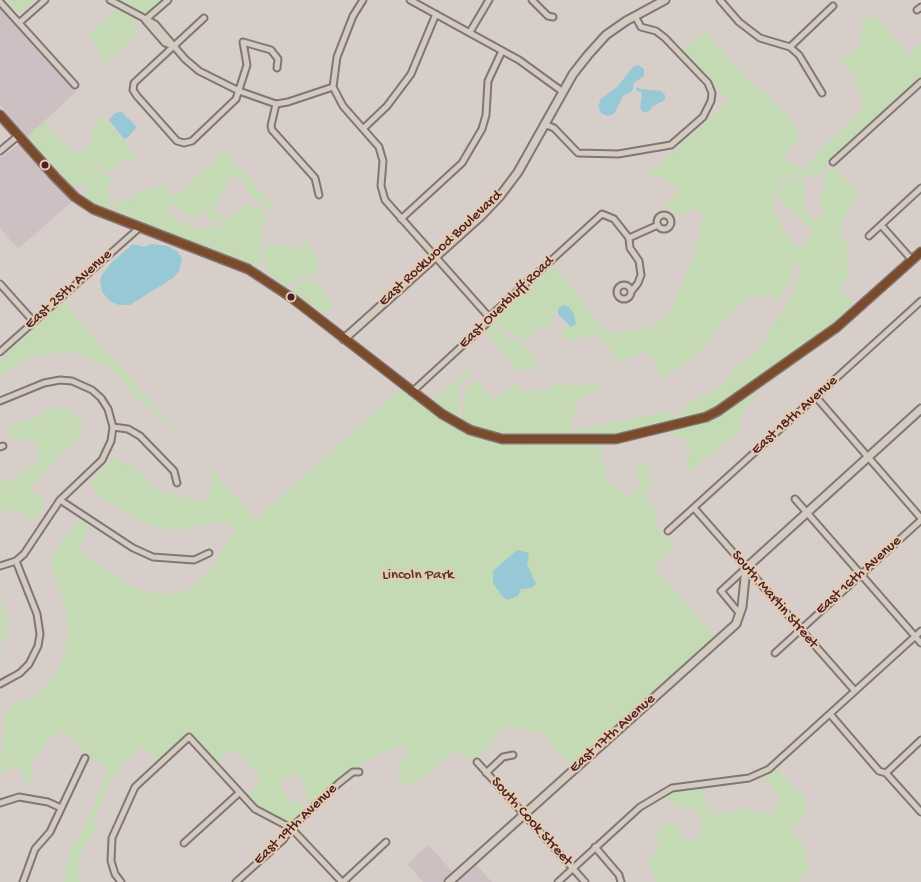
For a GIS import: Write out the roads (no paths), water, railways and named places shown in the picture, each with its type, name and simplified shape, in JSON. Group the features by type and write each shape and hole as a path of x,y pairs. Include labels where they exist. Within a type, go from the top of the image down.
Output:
{"street":[{"path":"19,23 45,0"},
{"path":"110,0 155,24 173,46 199,71 239,91 276,104 288,102 333,86"},
{"path":"145,20 168,0"},
{"path":"363,0 353,16 337,57 333,86 343,106 375,140 382,154 384,170 381,186 385,200 490,317"},
{"path":"410,0 502,51 562,92"},
{"path":"470,32 489,0"},
{"path":"532,0 548,16 553,17"},
{"name":"East Rockwood Boulevard","path":"344,339 500,196 518,172 547,125 562,92 588,55 606,35 637,19 665,0"},
{"path":"720,0 739,22 760,38 790,47 799,55 822,92"},
{"path":"0,2 75,85"},
{"path":"790,47 833,6"},
{"path":"364,128 387,106 411,74 436,14"},
{"path":"204,18 137,78 133,90 177,140 184,143 192,141 233,104 247,65 243,42 271,50 278,59 277,68"},
{"path":"547,125 552,131 556,130 578,153 618,154 671,145 703,117 712,97 708,83 665,38 656,31 641,27 637,19"},
{"path":"401,219 462,163 482,130 486,115 488,81 502,51"},
{"path":"833,162 921,82"},
{"path":"276,104 271,126 272,130 315,178 320,194"},
{"path":"0,115 75,196 93,209 248,269 292,298 412,392 459,425 489,436 527,440 599,441 632,436 696,420 718,411 837,327 921,252"},
{"path":"0,151 18,136"},
{"path":"869,236 921,188"},
{"name":"East Overbluff Road","path":"412,392 602,214 614,219 629,238"},
{"path":"631,292 638,283 640,275 639,261 630,248 629,238 658,225"},
{"path":"881,225 912,260"},
{"name":"East 25th Avenue","path":"0,352 139,228"},
{"path":"0,284 34,322"},
{"name":"East 18th Avenue","path":"668,531 921,301"},
{"path":"0,400 44,383 60,380 72,381 88,388 101,398 108,409 113,427 111,441 102,460 60,500 29,547 16,561 0,566"},
{"path":"816,397 921,519"},
{"path":"740,614 721,591 921,409"},
{"path":"113,427 128,428 140,436 174,471 177,483"},
{"path":"795,499 921,644"},
{"path":"60,500 133,548 153,558 194,560 209,553"},
{"name":"South Martin Street","path":"694,508 855,691"},
{"name":"East 16th Avenue","path":"775,653 921,519"},
{"path":"0,684 20,673 29,664 38,646 40,634 37,614 16,561"},
{"path":"740,614 746,568"},
{"name":"East 17th Avenue","path":"448,882 732,627 740,614"},
{"path":"558,882 640,807 672,788 749,778 769,769 921,630"},
{"path":"830,714 879,771 886,773 921,812"},
{"path":"121,882 115,874 111,862 112,838 135,787 189,737 255,809 291,828 342,882 386,842"},
{"path":"886,773 921,740"},
{"path":"486,772 502,757 513,755"},
{"path":"23,882 35,850 50,832 85,758"},
{"name":"South Cook Street","path":"477,762 585,882"},
{"name":"East 19th Avenue","path":"236,882 283,840 291,828 348,776 359,772"},
{"path":"184,843 239,793"},
{"path":"0,803 19,797 48,802 61,808"},
{"path":"595,847 619,875 621,882"}],"water":[{"path":"638,65 644,69 644,76 634,83 632,91 623,96 614,114 607,116 601,113 598,106 601,99 617,87 633,67"},
{"path":"637,87 661,91 665,95 665,100 653,106 648,112 643,112 640,108 642,93 636,90"},
{"path":"122,112 137,127 124,139 109,120 115,113"},
{"path":"133,244 145,247 151,244 167,246 177,251 182,259 179,271 173,278 130,305 119,305 110,301 102,292 100,281 102,275 112,262"},
{"path":"563,305 568,306 574,314 576,324 571,327 558,314 558,309"},
{"path":"517,550 529,553 527,564 536,584 531,588 521,589 518,596 508,600 503,597 493,583 493,571"}],"park label":[{"name":"Lincoln Park","path":"418,576"}]}
